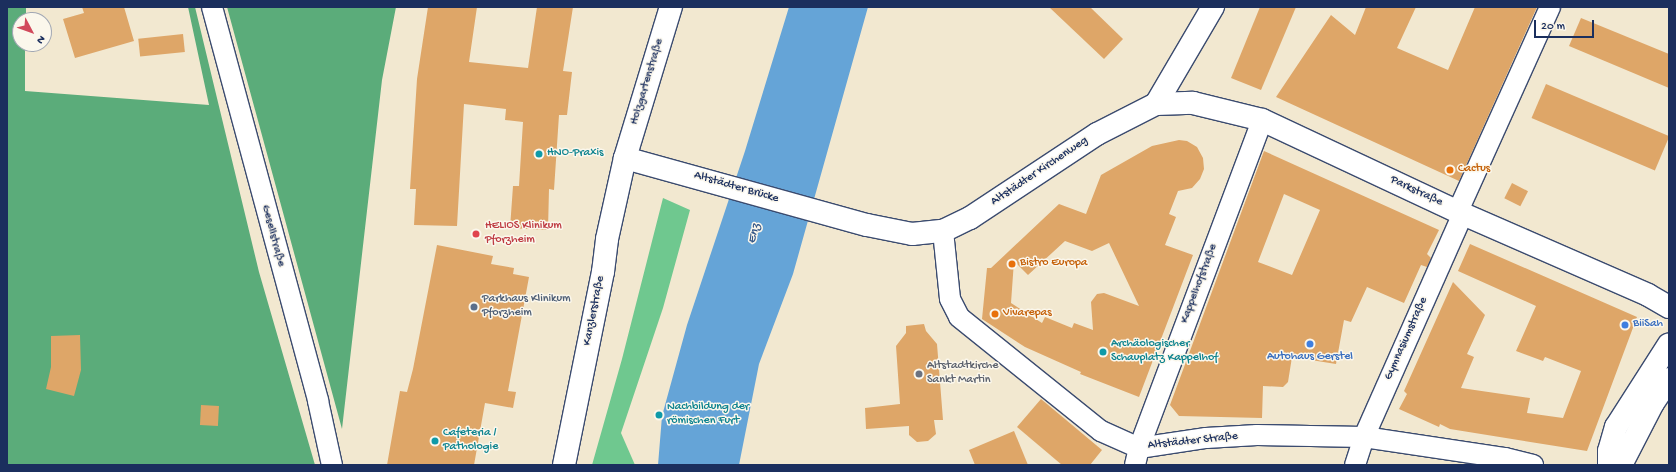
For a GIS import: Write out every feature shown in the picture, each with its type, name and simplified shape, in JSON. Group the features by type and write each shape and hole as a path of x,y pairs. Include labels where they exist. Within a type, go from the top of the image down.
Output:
{"main road":[{"name":"Holzgartenstraße","path":"625,158 671,7"},
{"path":"1156,104 1212,7"},
{"name":"Parkstraße","path":"1156,104 1193,103 1262,120 1460,212 1564,256 1669,307"},
{"name":"Altstädter Kirchenweg","path":"814,210 864,224 912,234 943,231 970,218 1097,134 1156,104"},
{"name":"Altstädter Brücke","path":"625,158 814,210"},
{"name":"Kanzlerstraße","path":"564,465 602,272 607,239 625,158"},
{"path":"1609,465 1609,451 1616,428 1669,344"},
{"path":"1622,465 1653,403 1669,379"}],"street":[{"name":"Gesellstraße","path":"212,7 318,401 332,465"},
{"name":"Gymnasiumstraße","path":"1355,465 1364,437 1460,212 1550,7"},
{"name":"Kappelhofstraße","path":"1137,456 1262,120"},
{"name":"Altstädter Straße","path":"943,231 950,299 959,317 1101,431 1137,456 1214,437 1257,435 1364,437 1505,458 1533,465"}],"green space":[{"path":"7,7 26,7 26,12 12,12 12,52 25,52 25,91 209,105 188,7 195,7 259,272 315,465 7,465"},
{"path":"227,7 396,7 382,80 342,429"},
{"path":"663,198 690,210 663,308 621,433 635,465 592,465 622,359"}],"water":[{"name":"Enz","path":"789,7 868,7 793,274 759,364 739,465 658,465 662,416 687,325 745,151"}],"building":[{"path":"82,7 124,7 134,41 75,58 63,19 84,13"},
{"path":"428,7 477,7 469,62 528,68 537,7 573,7 563,71 572,72 567,115 559,115 554,190 549,189 548,230 510,228 513,186 519,186 523,122 505,120 506,109 464,104 457,226 414,225 416,189 410,189 417,79"},
{"path":"1049,7 1090,7 1123,39 1104,59"},
{"path":"1260,7 1296,7 1261,90 1231,78"},
{"path":"1366,7 1416,7 1397,48 1448,70 1475,7 1537,7 1459,181 1276,97 1331,15 1355,35"},
{"path":"1581,18 1669,54 1669,88 1569,46"},
{"path":"183,34 185,52 140,57 138,39"},
{"path":"1546,84 1669,136 1655,170 1532,118"},
{"path":"1179,140 1187,141 1197,147 1203,158 1204,169 1200,179 1192,188 1178,191 1169,214 1176,217 1165,245 1193,255 1139,397 1080,374 1081,372 1025,347 982,319 987,268 991,268 1059,204 1086,214 1101,175 1152,146","holes":["1065,241 1092,251 1109,243 1139,306 1104,293 1097,294 1091,302 1093,330 1074,323 1072,328 1045,317 1042,323 1011,303 1014,261 1028,275"]},
{"path":"1264,151 1439,230 1427,254 1431,258 1427,267 1421,265 1404,303 1367,287 1351,322 1344,320 1336,364 1292,357 1288,382 1283,387 1263,386 1262,418 1179,416 1170,405","holes":["1284,194 1320,210 1292,275 1258,262"]},
{"path":"1512,183 1528,191 1520,206 1504,198"},
{"path":"1470,244 1637,317 1587,451 1450,429 1440,424 1439,427 1399,409 1407,394 1404,391 1453,282 1485,315 1467,354 1474,357 1461,388 1530,398 1527,413 1563,418 1581,371 1545,357 1543,361 1516,351 1536,306 1458,271"},
{"name":"Parkhaus Klinikum Pforzheim","path":"437,245 493,256 491,264 514,268 513,274 529,277 508,391 516,392 513,408 485,403 474,465 387,465 400,391 407,392 413,369"},
{"name":"Altstadtkirche Sankt Martin","path":"924,324 926,331 937,344 943,420 934,420 936,434 928,441 917,442 909,435 909,426 866,429 865,408 900,404 896,346 906,333 906,326"},
{"path":"80,335 81,370 74,396 46,389 51,367 51,336"},
{"path":"1041,399 1102,450 1090,465 1062,465 1017,427"},
{"path":"201,405 219,406 218,426 200,425"},
{"path":"1014,431 1028,465 975,465 969,450"}],"place":[{"name":"HNO-Praxis","path":"539,154"},
{"name":"Cactus","path":"1450,170"},
{"name":"HELIOS Klinikum Pforzheim","path":"476,234"},
{"name":"Bistro Europa","path":"1012,264"},
{"name":"Parkhaus Klinikum Pforzheim","path":"474,307"},
{"name":"Vivarepas","path":"995,314"},
{"name":"BiiSah","path":"1625,325"},
{"name":"Autohaus Gerstel","path":"1310,344"},
{"name":"Archäologischer Schauplatz Kappelhof","path":"1103,352"},
{"name":"Altstadtkirche Sankt Martin","path":"919,374"},
{"name":"Nachbildung der römischen Furt","path":"659,415"},
{"name":"Cafeteria / Pathologie","path":"435,441"}]}
